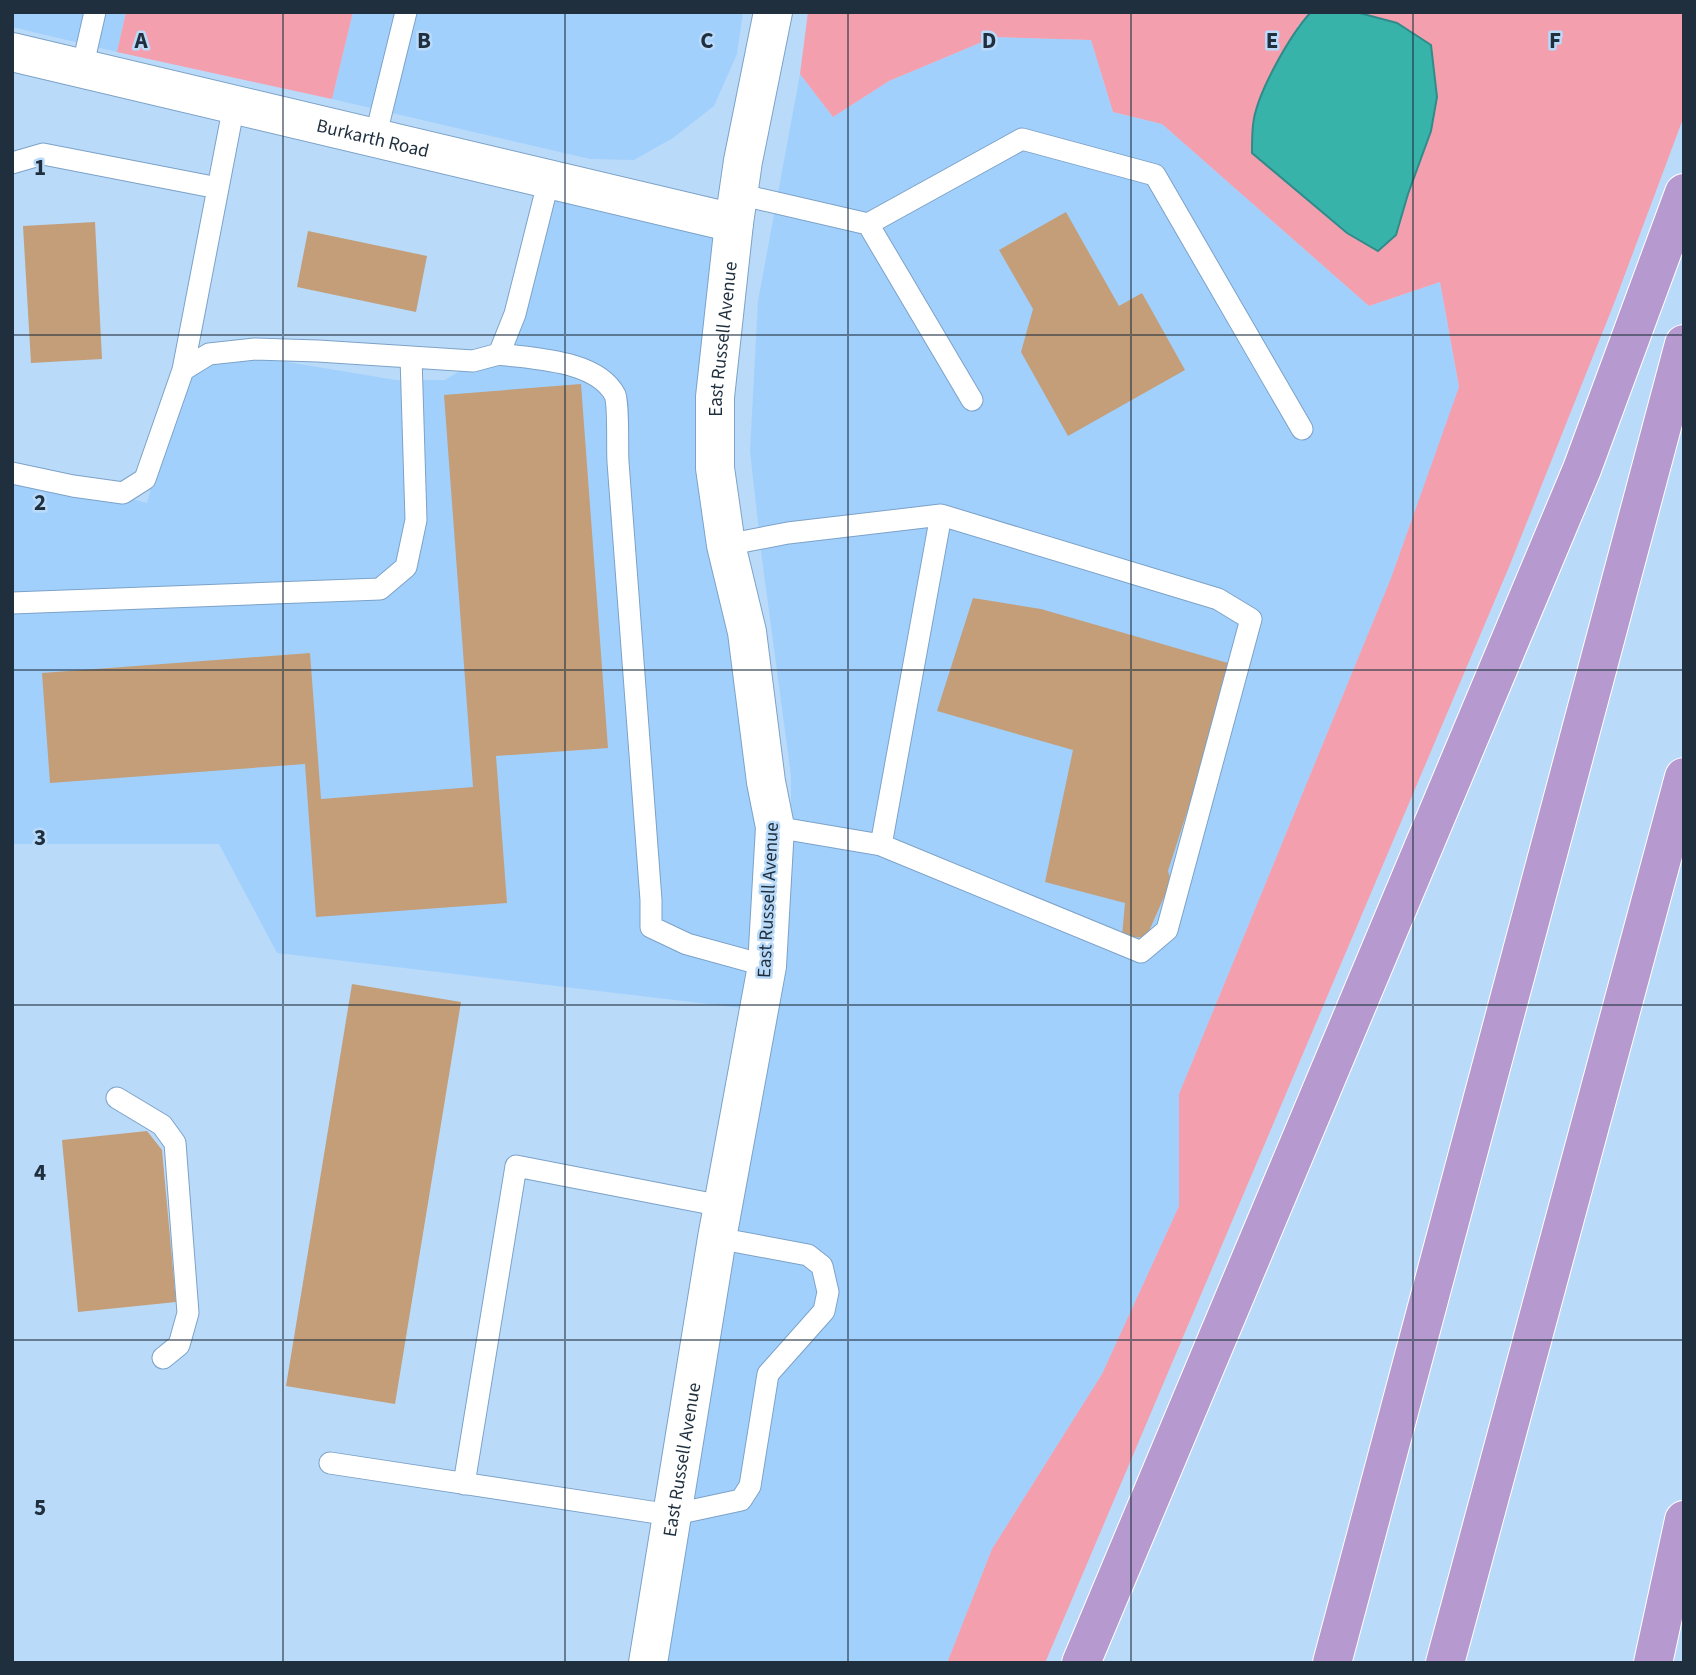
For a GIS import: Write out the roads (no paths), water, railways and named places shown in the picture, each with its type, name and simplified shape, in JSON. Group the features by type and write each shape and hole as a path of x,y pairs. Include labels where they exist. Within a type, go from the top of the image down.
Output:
{"highway":[{"path":"1081,1663 1582,469 1684,193"},
{"path":"1332,1663 1684,344"},
{"path":"1445,1663 1684,777"},
{"path":"1653,1663 1684,1520"}],"street":[{"name":"East Russell Avenue","path":"648,1663 719,1222 766,966 775,827 766,782 747,632 726,545 715,468 715,397 736,208 773,12"},
{"name":"Burkarth Road","path":"12,52 549,179 736,208"}],"lane":[{"path":"82,69 95,12"},
{"path":"376,138 406,12"},
{"path":"12,473 123,493 145,479 183,370 234,105"},
{"path":"736,208 868,224 1022,139 1155,175 1302,429"},
{"path":"12,163 43,154 218,188"},
{"path":"499,354 515,314 549,179"},
{"path":"868,224 972,400"},
{"path":"183,370 209,354 255,349 473,361 499,354 568,364 599,375 616,397 618,461 651,927 687,944 766,966"},
{"path":"12,603 380,589 405,567 416,520 411,357"},
{"path":"726,545 788,533 941,515 1218,600 1251,619 1167,930 1141,952 881,845 775,827"},
{"path":"881,845 941,515"},
{"path":"117,1098 162,1125 175,1143 188,1314 179,1345 163,1359"},
{"path":"330,1464 671,1516 741,1500 750,1486 768,1374 824,1311 828,1292 822,1266 808,1255 719,1222 516,1166 464,1484"}]}
